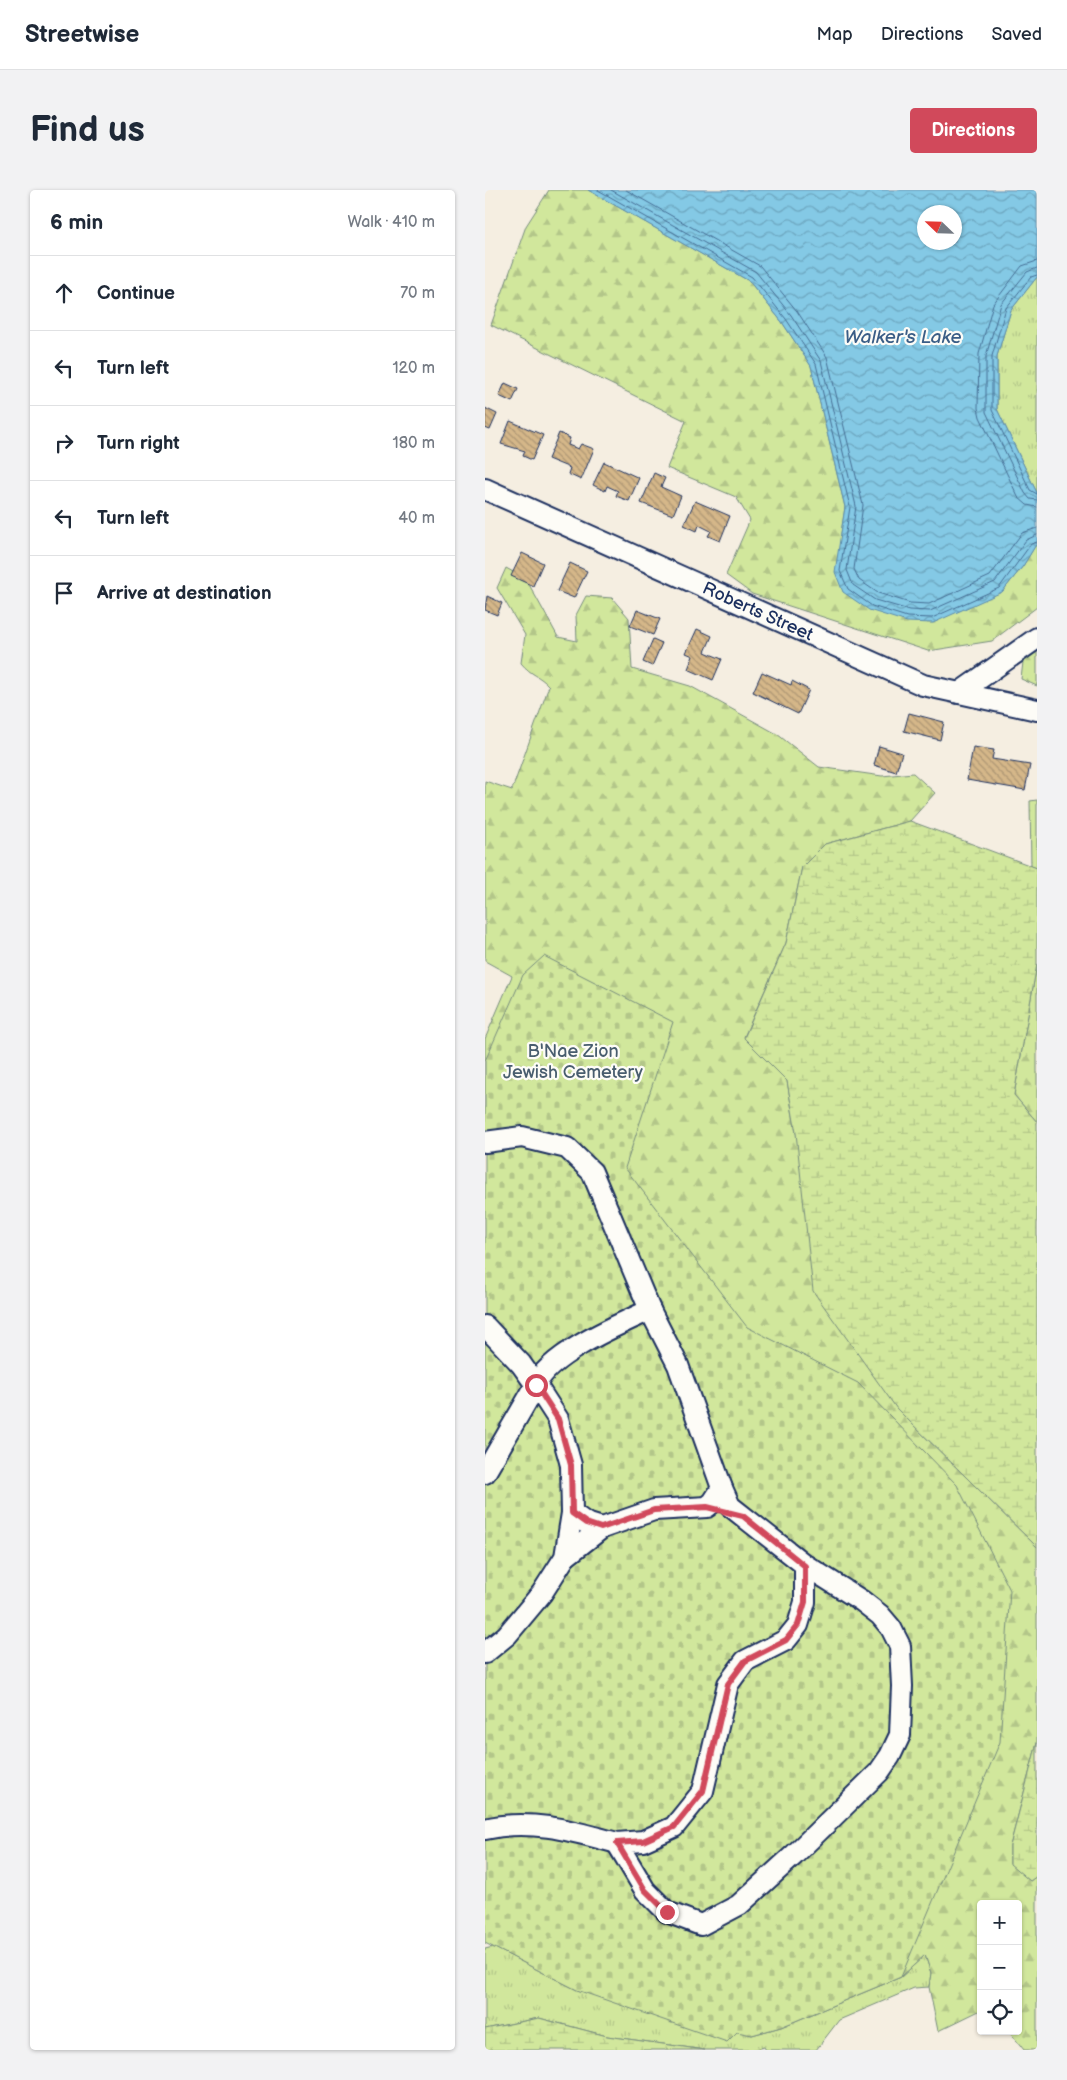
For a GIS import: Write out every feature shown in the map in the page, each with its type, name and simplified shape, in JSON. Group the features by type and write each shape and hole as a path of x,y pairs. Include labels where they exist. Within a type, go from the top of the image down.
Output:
{"street":[{"name":"Roberts Street","path":"485,489 923,685 1037,710"},
{"path":"959,693 1037,638"},
{"path":"485,1142 522,1136 567,1148 592,1172 650,1310 678,1365 730,1506 805,1566 880,1615 891,1628 900,1646 902,1686 900,1735 890,1756 871,1779 794,1855 739,1905 701,1925 667,1912 645,1890 617,1843"},
{"path":"485,1473 540,1375 591,1338 650,1310"},
{"path":"485,1326 521,1364 558,1419 571,1465 572,1513 565,1557"},
{"path":"707,1507 713,1502 722,1488"},
{"path":"485,1653 507,1635 542,1593 565,1557 601,1528 654,1510 707,1507 743,1516"},
{"path":"572,1513 586,1523 601,1528"},
{"path":"485,1829 521,1824 562,1828 617,1843 643,1841 674,1827 703,1791 728,1684 745,1661 786,1640 798,1625 805,1602 805,1566"}],"green space":[{"path":"549,190 588,190 749,281 782,322 811,366 845,507 841,534 1002,592 1023,566 1037,543 1037,607 992,641 928,651 752,594 726,575 750,520 736,497 667,468 686,421 491,325 526,226"},
{"path":"1037,277 1037,493 997,409 997,356 1011,310"},
{"name":"B'Nae Zion Jewish Cemetery","path":"506,568 526,579 558,637 577,641 576,615 586,596 612,598 629,618 632,669 690,686 777,734 819,767 882,776 913,773 935,793 910,821 825,844 802,867 786,943 744,1037 787,1081 796,1133 897,1409 1037,1547 1037,1743 1010,1846 1010,1863 1030,1881 1037,1876 1037,2050 1024,2050 1012,2035 1022,2035 1022,1900 977,1900 977,2012 938,2031 929,1987 931,1973 925,1955 901,1977 797,2019 485,1132 485,1039 512,976 485,961 485,781 512,790 549,686 521,663 525,635 497,588"},
{"path":"1037,651 1037,686 1021,679 1023,662"},
{"path":"1037,800 1037,868 1031,866 1030,801"},
{"path":"910,821 1037,868 1037,964 1014,1095 1037,1122 1037,1547 897,1409 813,1291 796,1133 787,1081 744,1038 786,943 802,867 825,844"},
{"name":"B'Nae Zion Jewish Cemetery","path":"544,956 673,1022 625,1168 747,1327 858,1383 957,1485 1010,1590 1000,1742 901,1977 781,2027 752,2035 737,2032 727,2042 577,1990 485,1943 485,1061 523,975"},
{"path":"1037,964 1037,1122 1014,1095"},
{"path":"1037,1743 1037,1876 1030,1881 1010,1864 1010,1846"},
{"path":"493,1947 577,1990 752,2035 781,2027 901,1977 925,1955 931,1973 929,1987 914,1988 839,2020 816,2050 766,2050 764,2047 752,2050 705,2050 607,2036 539,2018 485,2029 485,1949"},
{"path":"539,2018 607,2036 705,2050 485,2050 485,2029"}],"water":[{"name":"Walker's Lake","path":"588,190 1037,190 1037,277 1011,310 997,356 997,409 1037,493 1037,543 1023,566 1002,592 933,623 907,622 869,610 843,592 835,572 845,507 811,366 782,322 749,281"}],"building":[{"path":"505,383 518,389 512,402 499,396"},
{"path":"485,408 497,414 490,430 485,428"},
{"path":"510,421 543,435 532,460 523,456 525,451 501,444"},
{"path":"559,433 570,438 568,445 578,449 581,444 594,449 581,480 568,474 570,468 548,459"},
{"path":"604,462 639,478 629,501 616,496 618,491 607,486 605,491 593,485"},
{"path":"654,473 665,478 661,487 681,496 673,515 641,503"},
{"path":"695,501 730,516 720,541 708,536 711,531 699,525 697,531 684,525"},
{"path":"522,553 543,563 533,586 511,576"},
{"path":"570,563 587,571 574,598 557,591"},
{"path":"487,596 502,603 497,615 485,610"},
{"path":"637,610 660,619 653,635 630,626"},
{"path":"697,629 712,636 705,652 722,659 713,680 688,669 693,656 686,653"},
{"path":"653,639 662,643 652,666 643,662"},
{"path":"762,672 791,685 792,681 809,690 798,714 753,692"},
{"path":"909,713 944,722 940,740 904,731"},
{"path":"879,746 902,753 896,772 874,765"},
{"path":"973,747 994,750 992,759 1030,765 1025,790 967,780"}],"route":[{"path":"536,1385 558,1419 571,1465 572,1513 586,1523 601,1528 654,1510 707,1507 743,1516 805,1566 805,1602 798,1625 786,1640 745,1661 728,1684 703,1791 674,1827 643,1841 617,1843 645,1890 667,1912"}]}
